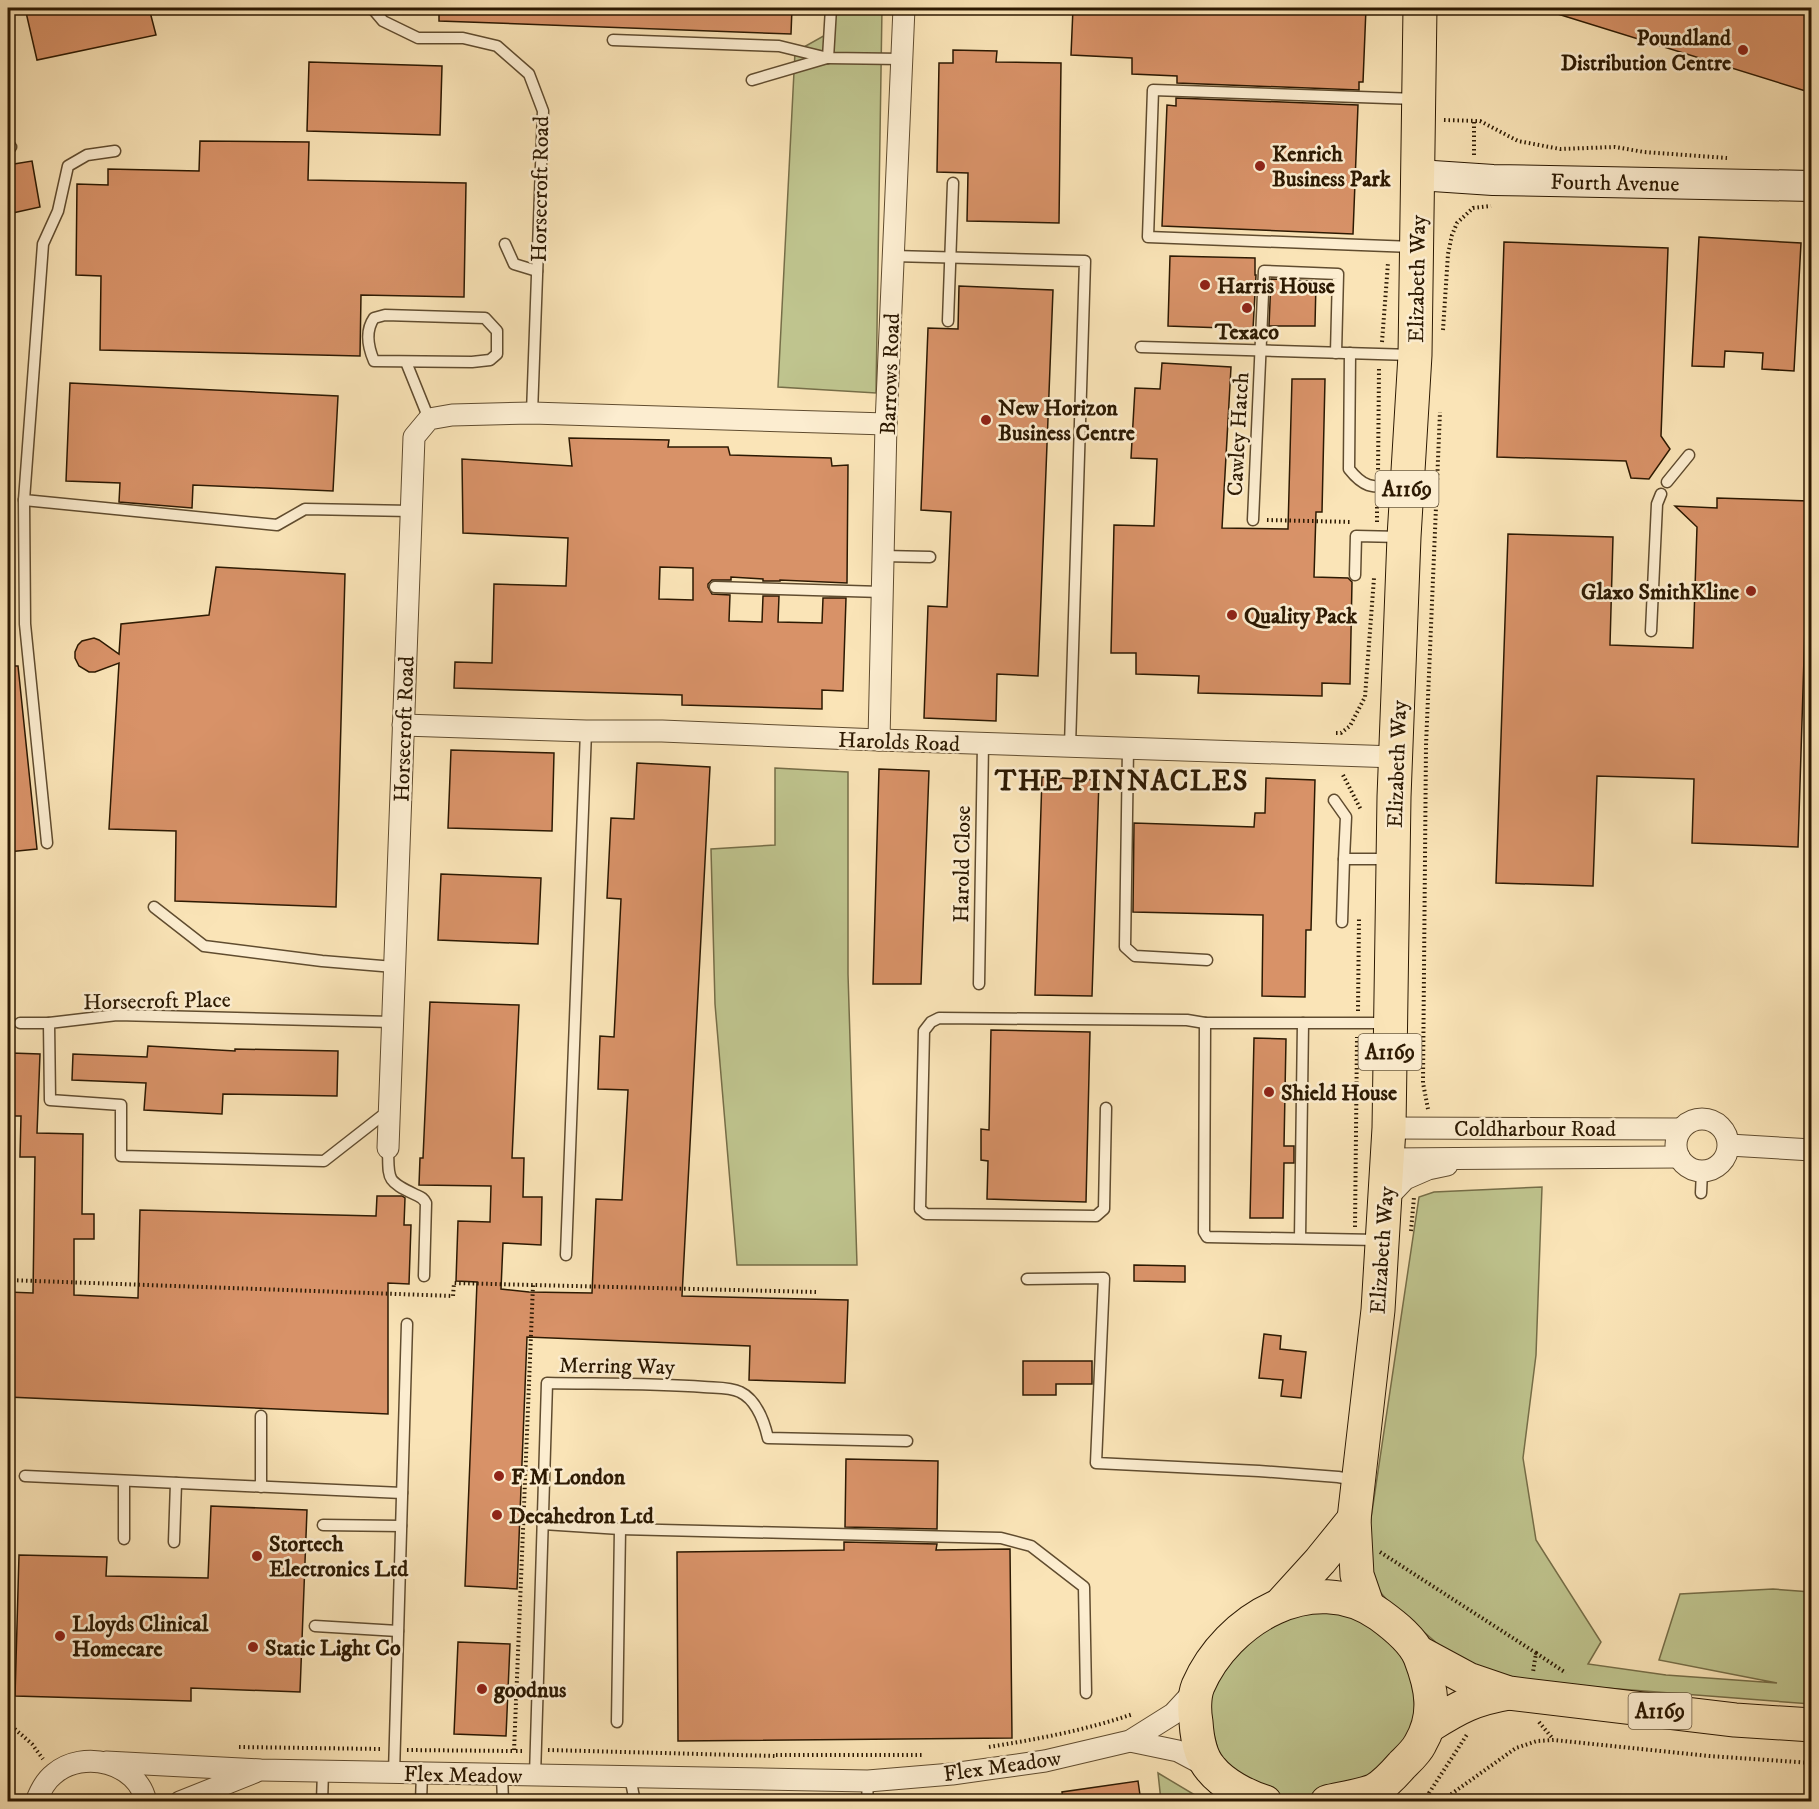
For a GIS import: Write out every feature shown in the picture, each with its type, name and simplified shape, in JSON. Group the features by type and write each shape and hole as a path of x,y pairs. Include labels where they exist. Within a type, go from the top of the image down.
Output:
{"main road":[{"name":"Elizabeth Way","path":"1368,1607 1357,1575 1354,1519 1378,1310 1388,1144 1392,859 1404,537 1415,355 1418,175 1430,110 1420,8"},
{"path":"1281,1604 1354,1519"},
{"path":"1265,1802 1234,1788 1210,1769 1201,1750 1197,1731 1195,1713 1198,1687 1218,1651 1258,1615 1281,1604 1315,1597 1339,1599 1368,1607 1397,1627 1418,1652 1428,1678 1432,1706 1429,1726 1419,1746 1379,1796 1327,1802"},
{"name":"A1169","path":"1418,1652 1468,1679 1735,1720 1812,1725"},
{"name":"A1169","path":"1429,1726 1460,1706 1520,1686"}],"street":[{"name":"Barrows Road","path":"879,740 886,424 904,8"},
{"name":"Fourth Avenue","path":"1418,175 1493,180 1812,186"},
{"path":"429,419 452,415 532,413 886,424"},
{"name":"Horsecroft Road","path":"388,1148 414,436 429,419"},
{"name":"Harolds Road","path":"403,725 662,731 1396,758"},
{"name":"Coldharbour Road","path":"1388,1144 1681,1129 1693,1120 1709,1119 1717,1122 1723,1128 1728,1136 1729,1145"},
{"path":"1681,1129 1676,1143 1679,1157 1688,1167 1702,1171 1710,1170 1724,1161 1729,1145 1812,1150"},
{"name":"Coldharbour Road","path":"1388,1144 1474,1158 1679,1157"},
{"name":"Coldharbour Road","path":"1385,1200 1406,1179 1428,1169 1474,1158"},
{"name":"Flex Meadow","path":"54,1773 70,1764 88,1760 261,1770 630,1777 867,1791 952,1774 1045,1761 1130,1742 1173,1714 1198,1687"},
{"name":"Flex Meadow","path":"1130,1742 1178,1752 1210,1769"},
{"path":"106,1762 123,1769 136,1781 146,1802"},
{"name":"Flex Meadow","path":"180,1802 261,1770"},
{"path":"36,1802 43,1786 54,1773"}],"lane":[{"name":"Horsecroft Road","path":"372,8 383,21 418,38 463,38 497,46 530,74 543,111 532,413"},
{"path":"828,58 831,8"},
{"path":"613,40 779,46 828,58 902,59"},
{"path":"752,80 828,58"},
{"path":"1417,247 1148,237 1153,90 1430,110"},
{"path":"46,843 25,624 24,500 43,243 58,211 68,166 87,155 116,151"},
{"path":"948,321 953,183"},
{"path":"506,243 514,264 537,271"},
{"path":"893,256 1085,261 1070,747"},
{"path":"1261,351 1264,271 1338,274 1336,353"},
{"path":"385,315 485,318 497,331 497,354 490,360 406,362 374,361 369,350 368,326 374,318 385,315"},
{"name":"Cawley Hatch","path":"1141,347 1415,355"},
{"name":"Cawley Hatch","path":"1253,520 1261,351"},
{"path":"1350,353 1349,469 1357,480 1365,485 1407,486"},
{"path":"406,362 429,419"},
{"path":"1667,482 1689,455"},
{"path":"1651,631 1657,504 1661,494"},
{"path":"24,500 277,525 305,508 411,512"},
{"path":"1355,575 1356,536 1404,537"},
{"path":"883,556 930,557"},
{"path":"715,587 882,592"},
{"path":"566,1255 586,731"},
{"name":"Harold Close","path":"979,984 983,744"},
{"path":"1128,748 1125,947 1136,956 1207,960"},
{"path":"1334,800 1346,817 1342,922"},
{"path":"1344,859 1392,859"},
{"path":"154,907 204,946 322,961 394,967"},
{"name":"Horsecroft Place","path":"20,1023 49,1023 117,1015 392,1022"},
{"path":"1106,1108 1104,1209 1096,1216 926,1214 920,1209 924,1031 931,1022 939,1018 1187,1020 1205,1023 1391,1023"},
{"path":"49,1023 50,1100 121,1104 121,1156 324,1161 390,1110"},
{"path":"1205,1023 1204,1232 1207,1237 1382,1240"},
{"path":"1300,1238 1303,1023"},
{"path":"388,1148 389,1176 396,1185 423,1198 426,1203 424,1276"},
{"path":"1701,1193 1702,1171"},
{"path":"1027,1279 1104,1278 1096,1462 1259,1471 1338,1477 1358,1481"},
{"path":"394,1773 407,1324"},
{"name":"Merring Way","path":"535,1776 547,1383 687,1385 726,1389 741,1392 753,1403 764,1420 768,1438 907,1441"},
{"path":"261,1416 261,1487"},
{"path":"24,1476 402,1493"},
{"path":"124,1481 124,1539"},
{"path":"174,1542 176,1483"},
{"path":"543,1524 620,1529 1001,1538 1031,1546 1084,1587 1086,1693"},
{"path":"322,1525 401,1526"},
{"path":"617,1722 620,1529"},
{"path":"315,1626 398,1631"},
{"path":"322,1802 323,1771"},
{"path":"421,1802 422,1773"},
{"path":"502,1775 503,1802"},
{"path":"630,1777 635,1802"}],"path":[{"path":"1430,110 1480,122 1518,141 1560,149 1615,147 1644,152 1736,159"},
{"path":"1474,121 1474,155"},
{"path":"1443,334 1448,254 1452,235 1457,223 1473,208 1496,206"},
{"path":"1428,1110 1423,1083 1426,745 1440,404"},
{"path":"1253,520 1354,522"},
{"path":"8,1280 453,1296 454,1283 533,1285"},
{"path":"1372,1550 1378,1551 1572,1677"},
{"path":"1520,1686 1536,1653"},
{"path":"980,1748 1023,1742 1097,1726 1136,1713"},
{"path":"1537,1718 1554,1740"},
{"path":"8,1723 32,1744 54,1773"},
{"path":"1428,1802 1429,1793 1474,1723"},
{"path":"1440,1802 1516,1748 1537,1740 1812,1763"},
{"path":"777,1755 926,1755"}],"green space":[{"path":"838,8 882,8 876,393 778,387 795,52 829,33"},
{"path":"775,768 848,772 848,974 857,1265 737,1265 715,1004 711,849 775,845"},
{"path":"1542,1187 1536,1355 1523,1458 1536,1540 1601,1642 1588,1664 1666,1675 1777,1683 1659,1660 1680,1594 1773,1589 1811,1592 1811,1704 1528,1682 1481,1676 1447,1652 1387,1600 1368,1578 1366,1552 1419,1197 1434,1192"},
{"path":"1318,1610 1365,1619 1412,1666 1416,1729 1384,1771 1326,1793 1302,1797 1275,1796 1252,1789 1220,1758 1208,1712 1212,1689 1237,1652 1264,1630 1305,1612"},
{"path":"1158,1773 1205,1801 1161,1801"}],"building":[{"path":"25,8 149,8 156,35 37,60"},
{"path":"439,8 792,8 791,34 439,21"},
{"path":"1073,8 1366,8 1363,82 1359,82 1359,90 1177,83 1177,76 1132,74 1132,58 1071,55"},
{"name":"Poundland Distribution Centre","path":"1549,8 1812,8 1812,93 1548,11"},
{"path":"953,50 997,51 996,62 1061,63 1059,223 967,221 968,173 937,172 939,63 953,63"},
{"path":"309,62 442,66 440,135 307,131"},
{"name":"Kenrich Business Park","path":"1176,98 1358,105 1353,234 1162,226 1167,105 1176,106"},
{"path":"200,141 309,142 308,180 466,183 464,297 361,295 360,356 100,350 101,276 76,275 77,184 108,185 108,169 199,171"},
{"path":"32,161 40,207 8,214 8,165"},
{"path":"1699,237 1801,243 1794,371 1762,369 1763,353 1725,351 1724,367 1692,366"},
{"path":"1504,242 1668,248 1661,436 1670,449 1649,479 1631,478 1626,461 1497,457"},
{"name":"Harris House","path":"1170,256 1255,258 1253,329 1168,326"},
{"name":"Texaco","path":"1271,279 1316,281 1315,326 1269,326"},
{"name":"New Horizon Business Centre","path":"959,286 1053,290 1038,676 997,674 996,721 924,718 928,606 947,607 951,512 921,510 928,328 958,329"},
{"name":"Quality Pack","path":"1162,363 1231,367 1222,528 1288,529 1292,379 1325,379 1322,512 1316,512 1314,577 1348,578 1352,582 1350,684 1322,683 1322,696 1198,693 1199,676 1136,674 1136,653 1111,653 1114,525 1154,526 1157,459 1131,458 1135,388 1160,389"},
{"path":"70,383 338,396 333,491 193,485 192,508 119,502 120,483 66,481"},
{"path":"569,438 669,440 668,447 728,447 730,455 831,458 832,466 848,465 847,583 763,581 763,579 731,577 731,580 712,580 708,584 712,594 730,595 729,621 762,622 763,596 779,596 778,622 822,623 823,598 846,598 843,691 822,690 822,709 682,705 682,695 454,688 455,662 492,663 494,584 566,586 568,538 463,533 462,459 572,466","holes":["660,567 693,568 693,600 659,599"]},
{"name":"Glaxo SmithKline","path":"1717,498 1809,501 1798,847 1692,843 1694,779 1597,776 1593,886 1496,883 1508,534 1613,537 1610,645 1693,648 1697,527 1675,506 1717,508"},
{"path":"216,567 345,574 336,907 175,901 176,831 109,829 119,663 89,672 79,666 75,652 82,641 94,638 119,654 121,624 209,615"},
{"path":"8,666 18,666 37,849 8,852"},
{"path":"451,750 554,753 552,831 448,828"},
{"path":"637,763 710,767 682,1296 848,1300 845,1383 749,1380 750,1346 527,1337 517,1589 465,1586 477,1282 456,1281 458,1221 490,1222 491,1186 419,1185 420,1158 423,1158 430,1002 519,1005 512,1158 524,1158 523,1197 542,1197 541,1245 503,1243 501,1289 592,1293 596,1199 622,1200 628,1090 598,1089 600,1036 614,1037 621,899 607,898 611,818 634,819"},
{"path":"879,769 929,771 921,984 873,984"},
{"path":"1042,777 1099,780 1092,996 1035,995"},
{"path":"1266,778 1315,780 1311,930 1306,930 1305,997 1262,996 1263,915 1133,912 1134,823 1254,827 1255,813 1265,813"},
{"path":"441,874 541,878 538,944 438,940"},
{"path":"991,1030 1090,1032 1086,1202 987,1199 988,1161 981,1160 981,1129 989,1130"},
{"name":"Shield House","path":"1254,1038 1286,1039 1284,1146 1294,1146 1294,1163 1284,1163 1283,1218 1250,1218"},
{"path":"148,1046 235,1051 235,1049 338,1051 337,1096 223,1094 222,1114 144,1110 146,1083 72,1080 73,1054 147,1057"},
{"path":"11,1053 40,1054 37,1133 83,1134 82,1214 94,1214 94,1239 74,1239 74,1295 138,1298 140,1210 376,1216 377,1196 405,1198 404,1225 411,1225 409,1284 388,1283 388,1414 8,1397 8,1292 33,1293 35,1157 20,1157 21,1116 8,1116"},
{"path":"1134,1265 1185,1266 1185,1282 1134,1281"},
{"path":"1264,1334 1281,1336 1280,1349 1306,1352 1301,1398 1281,1396 1283,1380 1259,1378"},
{"path":"1023,1361 1092,1361 1092,1384 1056,1384 1056,1395 1023,1395"},
{"path":"846,1459 938,1461 937,1529 845,1527"},
{"path":"211,1506 307,1510 300,1692 191,1688 191,1701 15,1696 19,1555 107,1557 106,1576 208,1578"},
{"path":"844,1542 937,1544 936,1550 1010,1549 1012,1738 678,1741 677,1552 844,1550"},
{"name":"goodnus","path":"458,1642 510,1644 506,1736 454,1734"},
{"path":"1138,1781 1141,1802 1063,1802 1062,1792"}],"place":[{"name":"Poundland Distribution Centre","path":"1743,50"},
{"name":"Kenrich Business Park","path":"1260,166"},
{"name":"Harris House","path":"1205,285"},
{"name":"Texaco","path":"1247,308"},
{"name":"New Horizon Business Centre","path":"986,420"},
{"name":"Glaxo SmithKline","path":"1751,591"},
{"name":"Quality Pack","path":"1232,615"},
{"name":"Shield House","path":"1269,1092"},
{"name":"F M London","path":"499,1476"},
{"name":"Decahedron Ltd","path":"497,1515"},
{"name":"Stortech Electronics Ltd","path":"257,1556"},
{"name":"Lloyds Clinical Homecare","path":"60,1636"},
{"name":"Static Light Co","path":"253,1647"},
{"name":"goodnus","path":"482,1689"}],"district":[{"name":"THE PINNACLES","path":"1122,780"}]}
